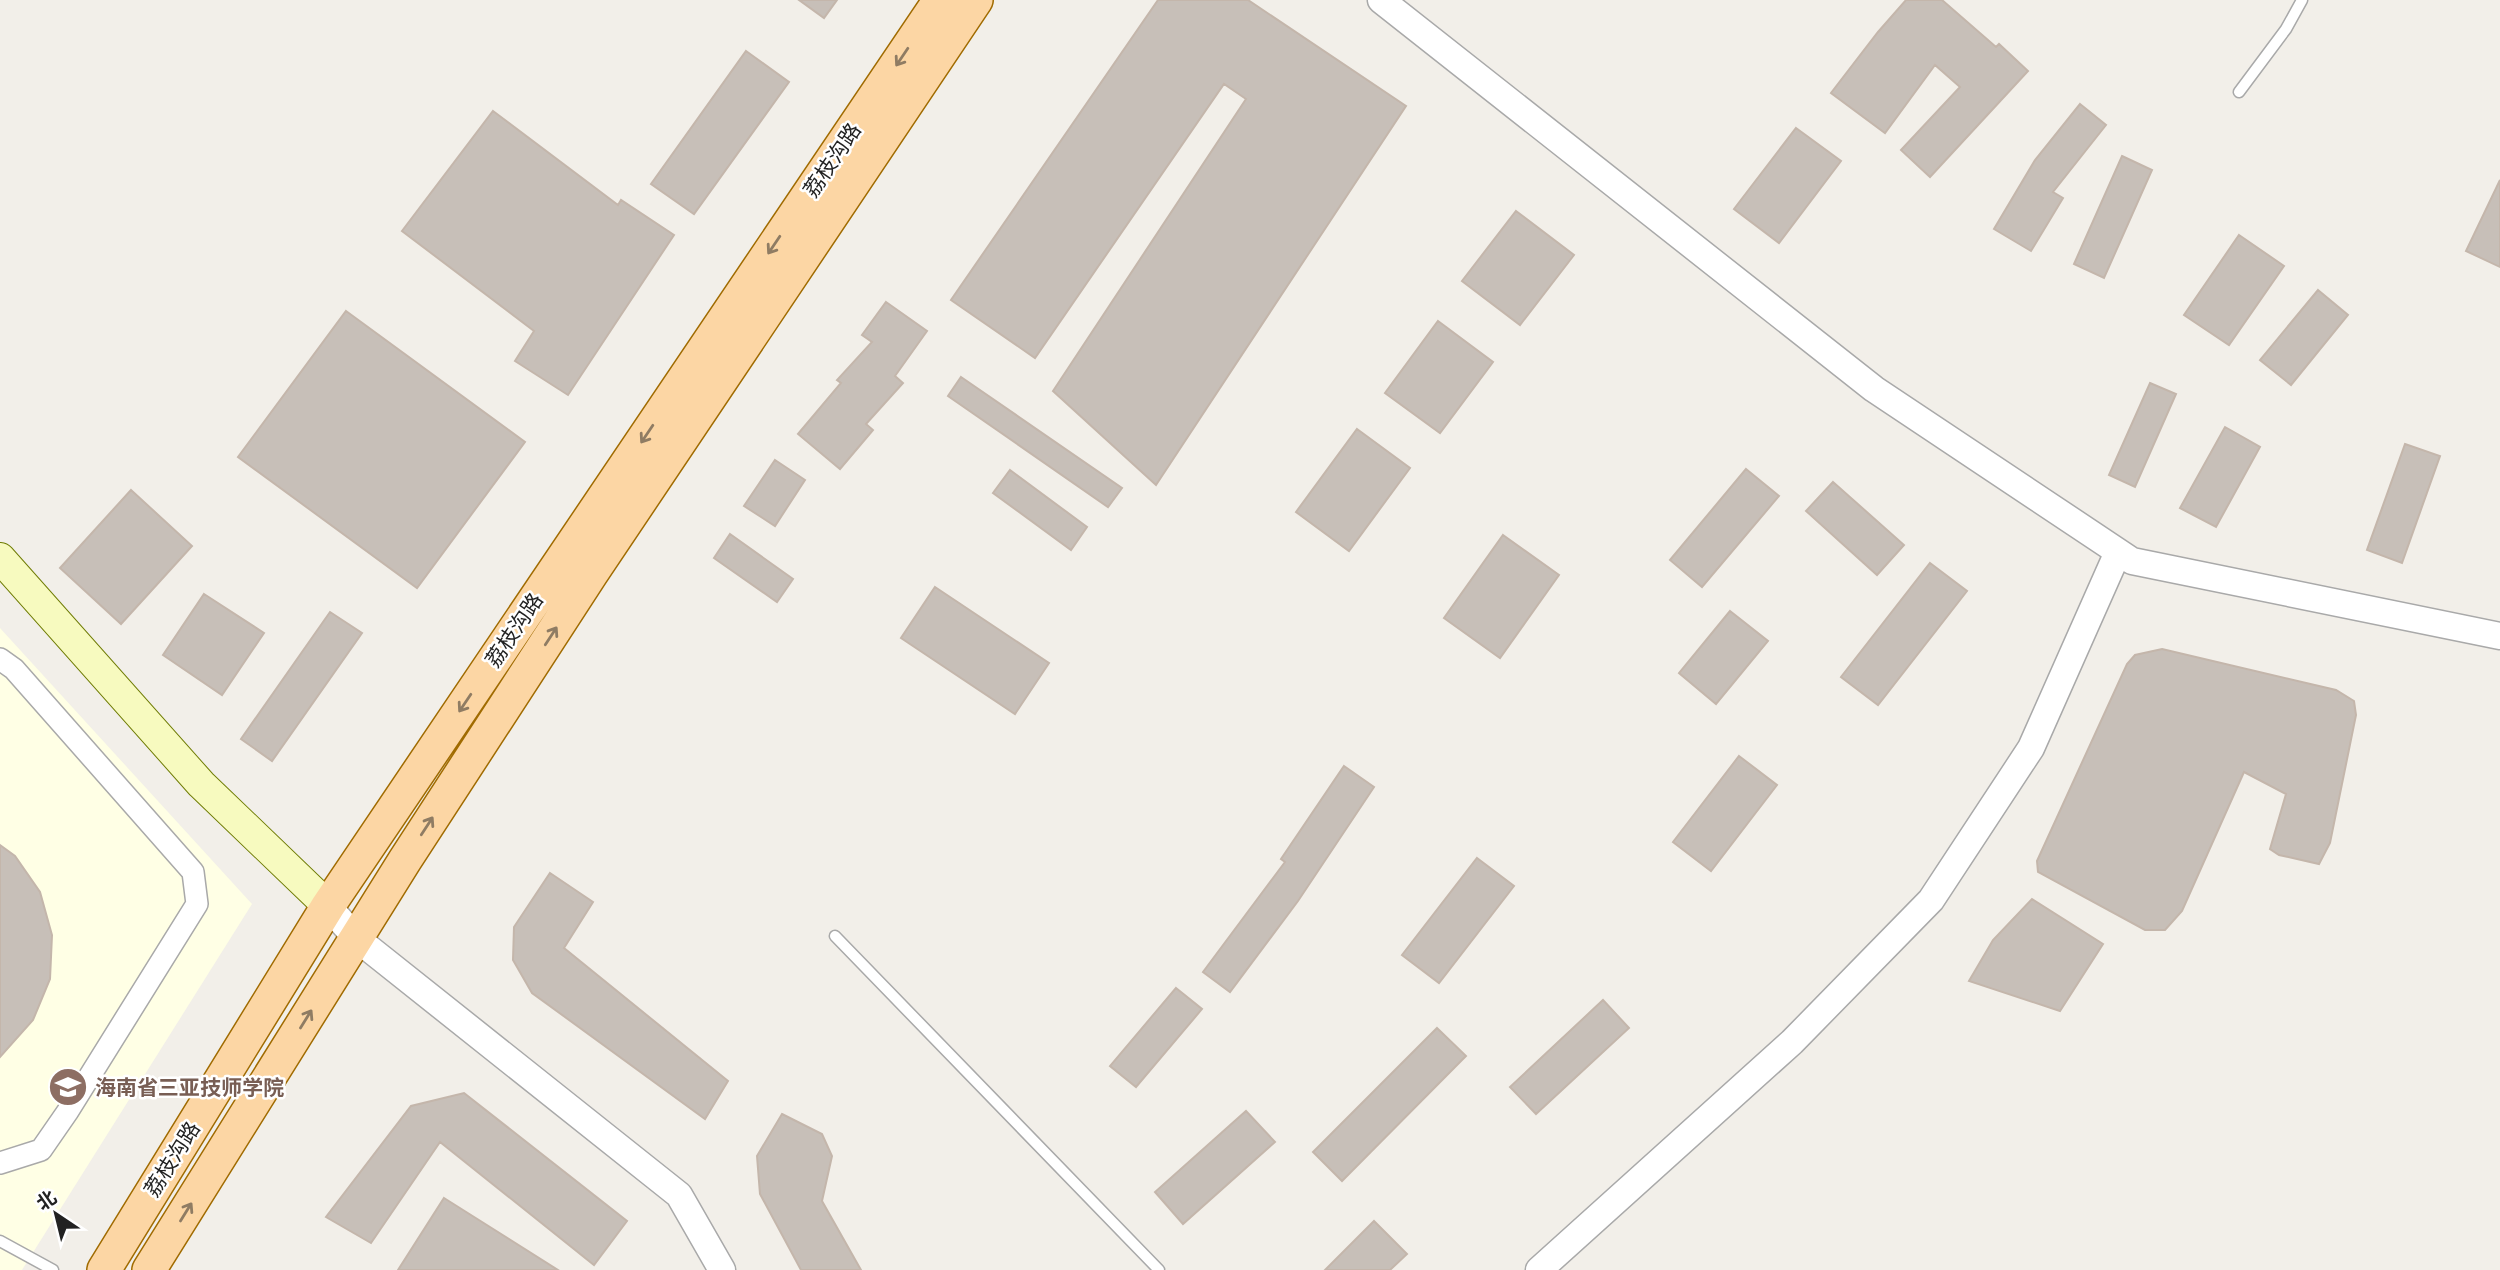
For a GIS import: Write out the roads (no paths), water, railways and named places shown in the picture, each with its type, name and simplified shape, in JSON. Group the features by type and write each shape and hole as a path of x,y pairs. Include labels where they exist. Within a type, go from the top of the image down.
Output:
{"main road":[{"name":"荔枝沟路","path":"104,1270 328,906 940,0"},
{"name":"荔枝沟路","path":"149,1270 356,938 591,574 976,0"},
{"path":"0,558 201,784 328,906"}],"street":[{"path":"1381,0 1874,389 2132,561 2500,636"},
{"path":"1539,1270 1792,1042 1931,901 2031,748 2118,552"},
{"path":"0,659 14,669 193,872 197,904 41,1150 0,1163"},
{"path":"328,906 356,938 679,1195 722,1270"}],"lane":[{"path":"2239,92 2286,29 2302,0"},
{"path":"835,936 1159,1270"},
{"path":"0,1241 53,1270"}],"place":[{"name":"海南省三亚技师学院","path":"68,1087"}]}
